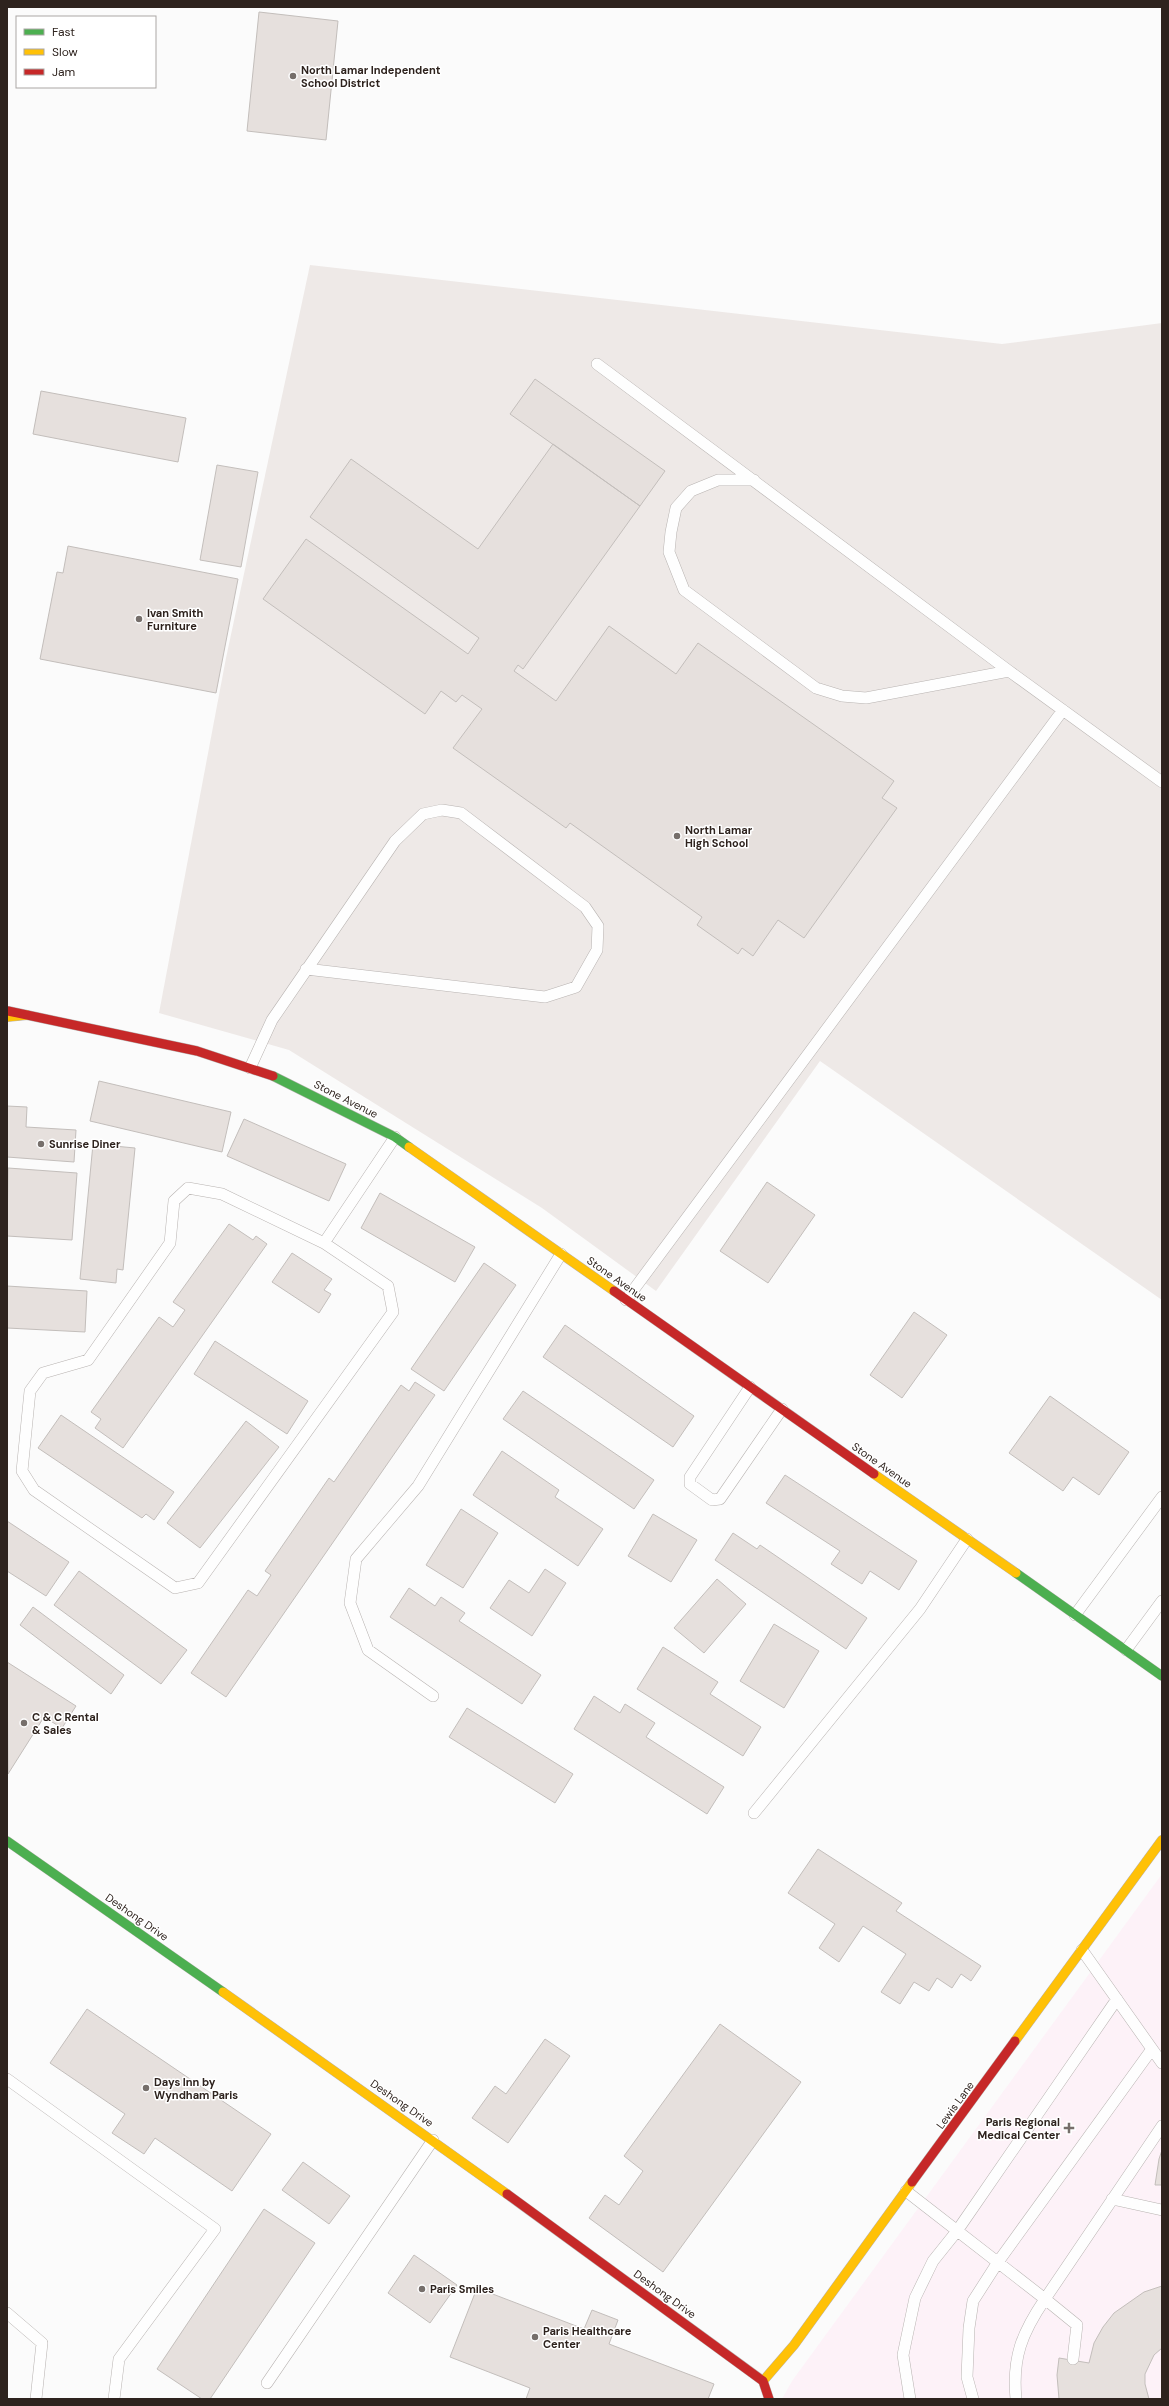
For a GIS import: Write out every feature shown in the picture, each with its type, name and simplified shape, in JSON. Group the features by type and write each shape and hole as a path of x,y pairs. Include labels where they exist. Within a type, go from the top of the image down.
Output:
{"main road":[{"name":"Stone Avenue","path":"7,1011 197,1051 250,1068 280,1078 395,1137 1162,1676"},
{"path":"7,1017 27,1015"},
{"name":"Lewis Lane","path":"764,2381 794,2345 1162,1840"},
{"name":"Deshong Drive","path":"7,1841 433,2140 764,2381"},
{"path":"764,2381 770,2399"}],"lane":[{"path":"597,364 1009,671 1162,782"},
{"path":"754,480 718,480 691,490 676,508 671,532 670,552 684,590 816,688 842,696 866,698 1009,671"},
{"path":"626,1300 1063,710"},
{"path":"250,1068 272,1020 306,969 395,841 423,814 442,810 461,813 585,907 598,926 597,950 576,987 545,997 306,969"},
{"path":"324,1243 395,1137"},
{"path":"188,1188 222,1194 324,1243 388,1286 394,1312 198,1583 175,1588 34,1490 22,1471 30,1391 42,1373 88,1360 170,1243 174,1200 188,1188"},
{"path":"433,1696 368,1650 350,1603 356,1559 418,1486 561,1254"},
{"path":"750,1387 690,1477 690,1484 712,1500 720,1499 782,1409"},
{"path":"1075,1615 1162,1497"},
{"path":"754,1813 920,1609 966,1539"},
{"path":"1126,1650 1162,1601"},
{"path":"1082,1950 1162,2062"},
{"path":"910,2399 903,2355 915,2298 933,2261 957,2231 1117,1999"},
{"path":"973,2399 967,2377 969,2328 973,2301 998,2262 1152,2049"},
{"path":"7,2079 215,2229 119,2359 114,2399"},
{"path":"1016,2399 1014,2382 1018,2352 1026,2326 1162,2126"},
{"path":"267,2383 433,2140"},
{"path":"906,2191 1045,2298 1077,2325 1073,2359"},
{"path":"1112,2200 1162,2210"},
{"path":"7,2313 42,2343 36,2399"}],"shaded area":[{"name":"North Lamar High School","path":"310,265 1002,344 1162,323 1162,1300 820,1061 656,1291 542,1208 289,1050 159,1013 226,658"},
{"name":"Paris Regional Medical Center","path":"1162,1874 1162,2399 782,2399 792,2381"}],"building":[{"name":"North Lamar Independent School District","path":"259,12 338,21 326,140 247,131"},
{"path":"535,379 665,471 640,506 510,414"},
{"path":"41,391 186,418 178,462 33,434"},
{"path":"553,444 640,506 523,669 518,665 514,671 556,701 609,626 676,674 698,643 894,781 882,798 897,808 804,938 778,920 753,956 742,948 738,954 697,925 702,917 570,823 566,828 453,748 482,709 462,695 456,702 441,691 425,714 263,599 306,539 468,654 479,638 310,517 351,459 478,549"},
{"path":"217,465 258,472 241,567 200,560"},
{"name":"Ivan Smith Furniture","path":"68,546 238,579 216,693 40,659 57,572 63,573"},
{"path":"99,1081 231,1112 222,1152 90,1121"},
{"name":"Sunrise Diner","path":"7,1106 27,1107 26,1127 76,1130 74,1162 7,1157"},
{"path":"244,1119 346,1164 329,1201 227,1156"},
{"path":"93,1144 135,1148 123,1270 117,1269 116,1283 80,1279"},
{"path":"8,1168 77,1173 72,1240 7,1236"},
{"path":"767,1182 815,1215 768,1283 720,1251"},
{"path":"380,1193 475,1247 455,1282 361,1228"},
{"path":"229,1224 253,1240 256,1236 267,1244 123,1448 95,1428 101,1419 91,1412 159,1317 173,1327 185,1310 173,1302"},
{"path":"292,1253 332,1279 324,1290 331,1294 319,1313 272,1282"},
{"path":"484,1263 516,1285 444,1391 411,1369"},
{"path":"7,1286 87,1291 85,1332 7,1328"},
{"path":"914,1312 947,1335 902,1398 870,1375"},
{"path":"565,1325 694,1416 673,1447 543,1357"},
{"path":"215,1341 308,1401 287,1434 194,1374"},
{"path":"415,1382 435,1395 226,1697 191,1673 248,1590 257,1596 271,1575 265,1571 329,1478 334,1482 401,1385 409,1391"},
{"path":"523,1391 654,1480 634,1509 503,1419"},
{"path":"1050,1396 1129,1452 1099,1495 1073,1477 1063,1491 1009,1453"},
{"path":"61,1415 174,1492 154,1520 146,1514 142,1518 38,1448"},
{"path":"246,1421 279,1447 200,1548 167,1523"},
{"path":"502,1451 559,1490 555,1497 603,1529 578,1566 473,1495"},
{"path":"785,1475 917,1561 899,1590 870,1571 862,1584 831,1564 840,1551 766,1503"},
{"path":"461,1509 498,1533 463,1588 426,1565"},
{"path":"653,1514 697,1540 671,1582 628,1556"},
{"path":"7,1521 69,1562 46,1596 7,1571"},
{"path":"733,1533 757,1549 760,1545 867,1618 846,1649 715,1560"},
{"path":"545,1569 566,1583 532,1636 490,1608 509,1580 529,1593"},
{"path":"79,1571 187,1650 161,1684 54,1605"},
{"path":"717,1579 746,1604 704,1653 674,1628"},
{"path":"409,1588 435,1606 441,1597 465,1613 459,1621 541,1675 522,1704 390,1617"},
{"path":"33,1607 124,1675 111,1694 20,1625"},
{"path":"774,1624 819,1651 784,1708 740,1681"},
{"path":"663,1647 718,1682 710,1694 761,1727 743,1756 637,1689"},
{"name":"C & C Rental & Sales","path":"7,1662 76,1706 62,1728 44,1717 8,1774"},
{"path":"594,1696 620,1713 625,1704 655,1723 646,1737 724,1787 707,1814 574,1729"},
{"path":"467,1708 573,1774 555,1803 449,1737"},
{"path":"818,1849 902,1903 896,1911 981,1966 971,1981 961,1974 952,1988 937,1978 929,1991 914,1982 900,2004 881,1992 906,1954 863,1926 839,1962 819,1948 835,1924 788,1893"},
{"name":"Days Inn by Wyndham Paris","path":"87,2009 271,2134 232,2191 155,2138 144,2154 112,2133 125,2114 50,2063"},
{"path":"720,2024 801,2082 663,2272 589,2218 605,2195 619,2205 643,2171 624,2156"},
{"path":"545,2039 570,2056 508,2143 472,2118 495,2086 506,2094"},
{"path":"1162,2150 1162,2185 1155,2185 1159,2159"},
{"path":"303,2162 350,2196 329,2224 282,2190"},
{"path":"264,2209 315,2243 210,2399 202,2399 157,2369"},
{"name":"Paris Smiles","path":"414,2255 457,2285 430,2323 388,2293"},
{"path":"1162,2286 1162,2348 1154,2355 1145,2374 1145,2384 1149,2399 1059,2399 1057,2375 1059,2358 1089,2363 1094,2343 1103,2327 1114,2313 1144,2292"},
{"name":"Paris Healthcare Center","path":"477,2288 584,2329 592,2310 618,2320 609,2344 714,2384 708,2399 526,2399 530,2388 450,2357"}],"traffic: fast":[{"path":"273,1076 395,1137 409,1147"},
{"path":"1016,1573 1162,1676"},
{"path":"7,1841 223,1992"}],"traffic: slow":[{"path":"7,1017 27,1015"},
{"path":"409,1147 614,1291"},
{"path":"874,1474 1016,1573"},
{"path":"1015,2041 1162,1840"},
{"path":"223,1992 507,2194"},
{"path":"763,2381 794,2345 912,2182"}],"traffic: jam":[{"path":"8,1011 197,1051 273,1076"},
{"path":"614,1291 874,1474"},
{"path":"912,2182 1015,2041"},
{"path":"507,2194 763,2381 769,2399"}],"place":[{"name":"North Lamar Independent School District","path":"293,76"},
{"name":"Ivan Smith Furniture","path":"139,619"},
{"name":"North Lamar High School","path":"677,836"},
{"name":"Sunrise Diner","path":"41,1144"},
{"name":"C & C Rental & Sales","path":"24,1723"},
{"name":"Days Inn by Wyndham Paris","path":"146,2088"},
{"name":"Paris Regional Medical Center","path":"1069,2128"},
{"name":"Paris Smiles","path":"422,2289"},
{"name":"Paris Healthcare Center","path":"535,2337"}]}
